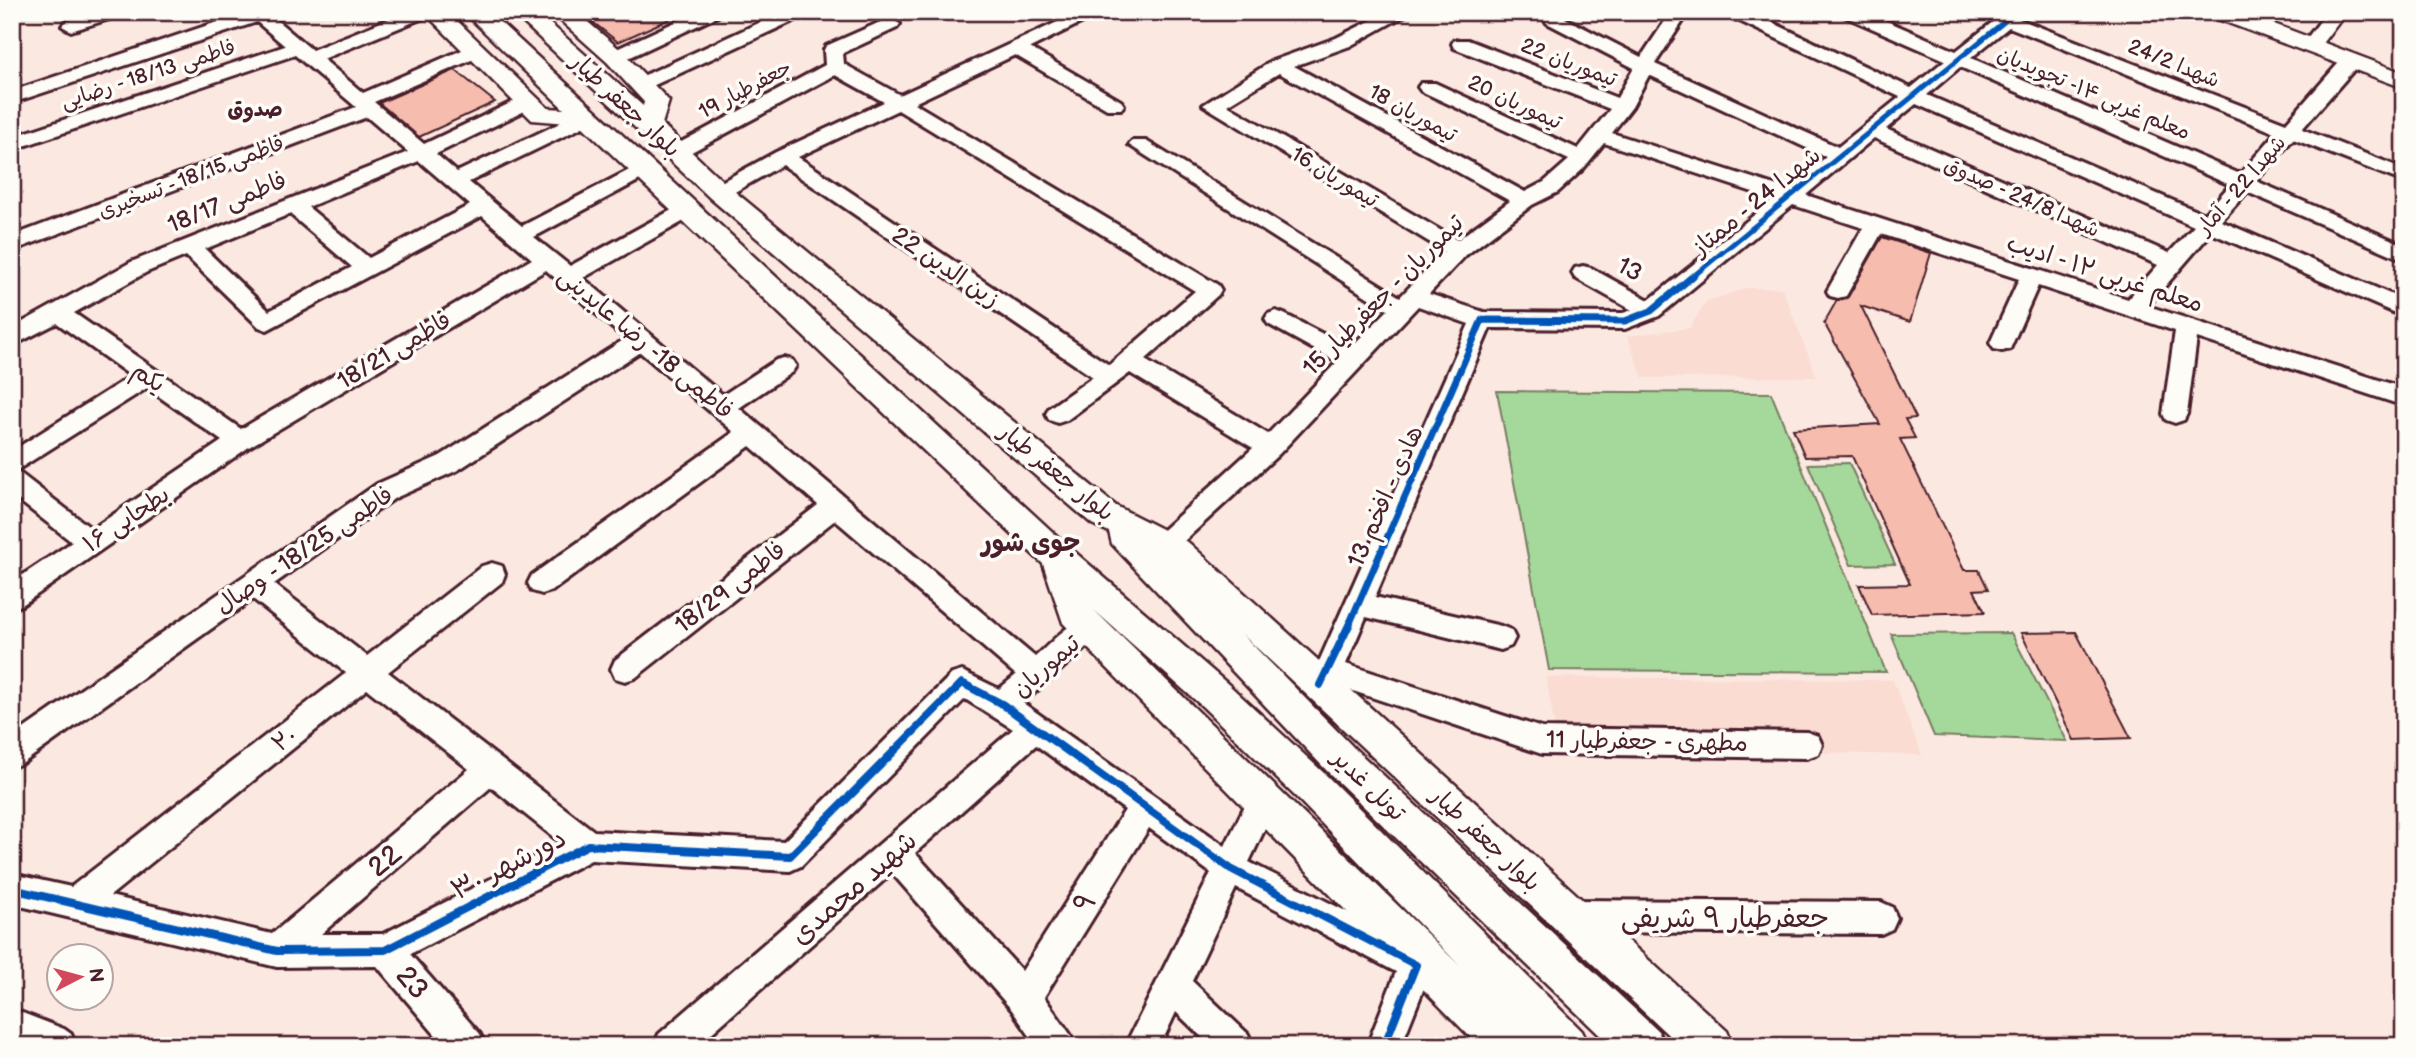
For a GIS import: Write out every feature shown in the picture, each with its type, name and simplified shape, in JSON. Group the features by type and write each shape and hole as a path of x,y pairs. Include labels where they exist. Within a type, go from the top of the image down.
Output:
{"main road":[{"path":"435,12 541,115 588,117"},
{"name":"بلوار جعفر طیار","path":"475,12 1058,557 1216,696"},
{"name":"بلوار جعفر طیار","path":"523,12 719,192 1104,515 1177,552 1325,678 1570,916 1713,1046"},
{"path":"562,12 615,57 657,100 649,125"},
{"path":"2220,12 2403,79"},
{"path":"686,211 719,192"},
{"name":"تونل غدیر","path":"1104,515 1341,760 1643,1046"},
{"name":"بلوار جعفر طیار","path":"1058,557 1075,612 1510,1046"},
{"name":"تونل غدیر","path":"1216,696 1311,786 1567,1046"}],"street":[{"path":"71,26 114,12"},
{"path":"304,53 422,12"},
{"path":"615,57 712,12"},
{"path":"641,84 798,12"},
{"path":"719,192 783,156 1094,12"},
{"path":"1279,65 1343,42 1402,12"},
{"name":"تیموریان - جعفرطیار 15","path":"1163,545 1270,447 1458,250 1525,200 1551,187 1582,158 1622,107 1644,66 1680,12"},
{"path":"1735,12 1913,96 2404,309"},
{"name":"معلم غربی ۱۴- تجویدیان","path":"1850,12 2404,253"},
{"name":"شهدا 24/2","path":"1986,12 2011,16 2287,132 2404,176"},
{"path":"2310,46 2337,12"},
{"path":"12,97 257,13"},
{"name":"فاطمی 18- رضا عابدینی","path":"257,13 1036,674"},
{"path":"1557,16 1644,66 1841,156"},
{"name":"شهدا 24 - ممتاز","path":"1139,145 1408,302 1482,320 1625,321 1651,311 2011,16"},
{"path":"752,17 769,27"},
{"path":"891,24 833,50 835,67 1210,290 1110,377 1058,414"},
{"name":"تیموریان 22","path":"1461,44 1622,107"},
{"path":"1016,48 1114,105"},
{"path":"365,105 476,51"},
{"name":"فاطمی 18/13 - رضایی","path":"12,144 304,53"},
{"name":"شهدا 22 - آمار","path":"2132,309 2351,61"},
{"name":"تیموریان 16","path":"1279,65 1213,104 1458,250"},
{"name":"تیموریان 18","path":"1279,65 1525,200"},
{"name":"جعفرطیار 19","path":"677,152 835,67"},
{"name":"تیموریان 20","path":"1428,87 1582,158"},
{"name":"فاطمی 18/17","path":"12,338 99,287 188,245 422,153 528,102"},
{"name":"فاطمی 18/15 - تسخیری","path":"12,244 365,105"},
{"path":"455,181 588,117"},
{"name":"شهدا 24/8 - صدوق","path":"1872,131 2173,263"},
{"path":"1602,135 1790,199"},
{"name":"زین الدین 22","path":"783,156 1110,377"},
{"path":"519,236 644,170"},
{"name":"معلم غربی ۱۲ - ادیب","path":"1790,199 2404,397"},
{"path":"292,204 366,268"},
{"path":"188,245 267,321 484,206"},
{"path":"568,277 686,211"},
{"path":"1839,291 1875,226"},
{"name":"فاطمی 18/21","path":"240,441 547,260"},
{"name":"13","path":"1583,273 1651,311"},
{"path":"2002,343 2031,277"},
{"name":"یکم","path":"57,312 240,441"},
{"path":"1276,319 1353,360"},
{"name":"هادی - افخم 13","path":"1325,678 1482,320"},
{"path":"2175,414 2187,327"},
{"name":"فاطمی 18/25 - وصال","path":"12,754 386,491 449,463 641,340"},
{"path":"1129,360 1270,447"},
{"path":"722,408 784,366"},
{"path":"12,463 148,376"},
{"path":"542,583 751,433"},
{"name":"بطحایی ۱۶","path":"12,597 240,441"},
{"path":"12,481 92,543"},
{"name":"فاطمی 18/29","path":"625,669 836,505"},
{"name":"۲۰","path":"75,904 492,574"},
{"path":"254,584 588,845"},
{"path":"1358,604 1501,638"},
{"name":"تیموریان","path":"1002,704 1090,627"},
{"name":"مطهری - جعفرطیار 11","path":"1325,678 1542,741 1807,745"},
{"name":"دورشهر ۳۰","path":"12,889 277,951 385,950 588,845 790,856 962,683 1002,704"},
{"path":"1002,704 1231,869 1416,965 1384,1046"},
{"name":"شهید محمدی","path":"671,1046 1035,728"},
{"name":"22","path":"277,951 491,769"},
{"path":"1142,1046 1264,799"},
{"name":"۹","path":"1024,998 1145,806"},
{"path":"893,852 1024,998 1058,1046"},
{"name":"جعفرطیار ۹ شریفی","path":"1570,916 1881,918"},
{"name":"23","path":"385,950 468,1046"},
{"path":"1173,986 1236,1046"},
{"path":"12,1026 52,1044"}],"shaded area":[{"path":"1746,288 1782,288 1817,377 1643,378 1627,336 1689,328 1707,301"},
{"path":"1546,677 1893,680 1922,755 1558,748"}],"green space":[{"path":"1497,391 1771,393 1886,672 1549,670"},
{"path":"1849,463 1895,564 1851,565 1808,464"},
{"path":"2011,633 2067,741 1934,736 1891,634"}],"building":[{"path":"580,12 685,12 618,42"},
{"path":"455,70 495,102 419,137 379,103"},
{"path":"1882,237 1931,253 1910,322 1861,306 1916,418 1905,419 1915,438 1900,439 1964,570 1979,570 1988,589 1974,590 1985,612 1872,615 1859,585 1910,584 1852,456 1805,457 1793,429 1880,424 1824,323 1837,300 1848,297"},
{"path":"2076,632 2131,738 2074,740 2021,633"}],"cycle path":[{"path":"1320,685 1329,671 1482,320 1625,321 1651,311 2016,12"},
{"path":"12,889 277,951 385,950 588,845 790,856 962,683 1002,704 1231,869 1416,965 1384,1046"}],"district":[{"name":"صدوق","path":"255,109"},
{"name":"جوی شور","path":"1031,542"}]}
